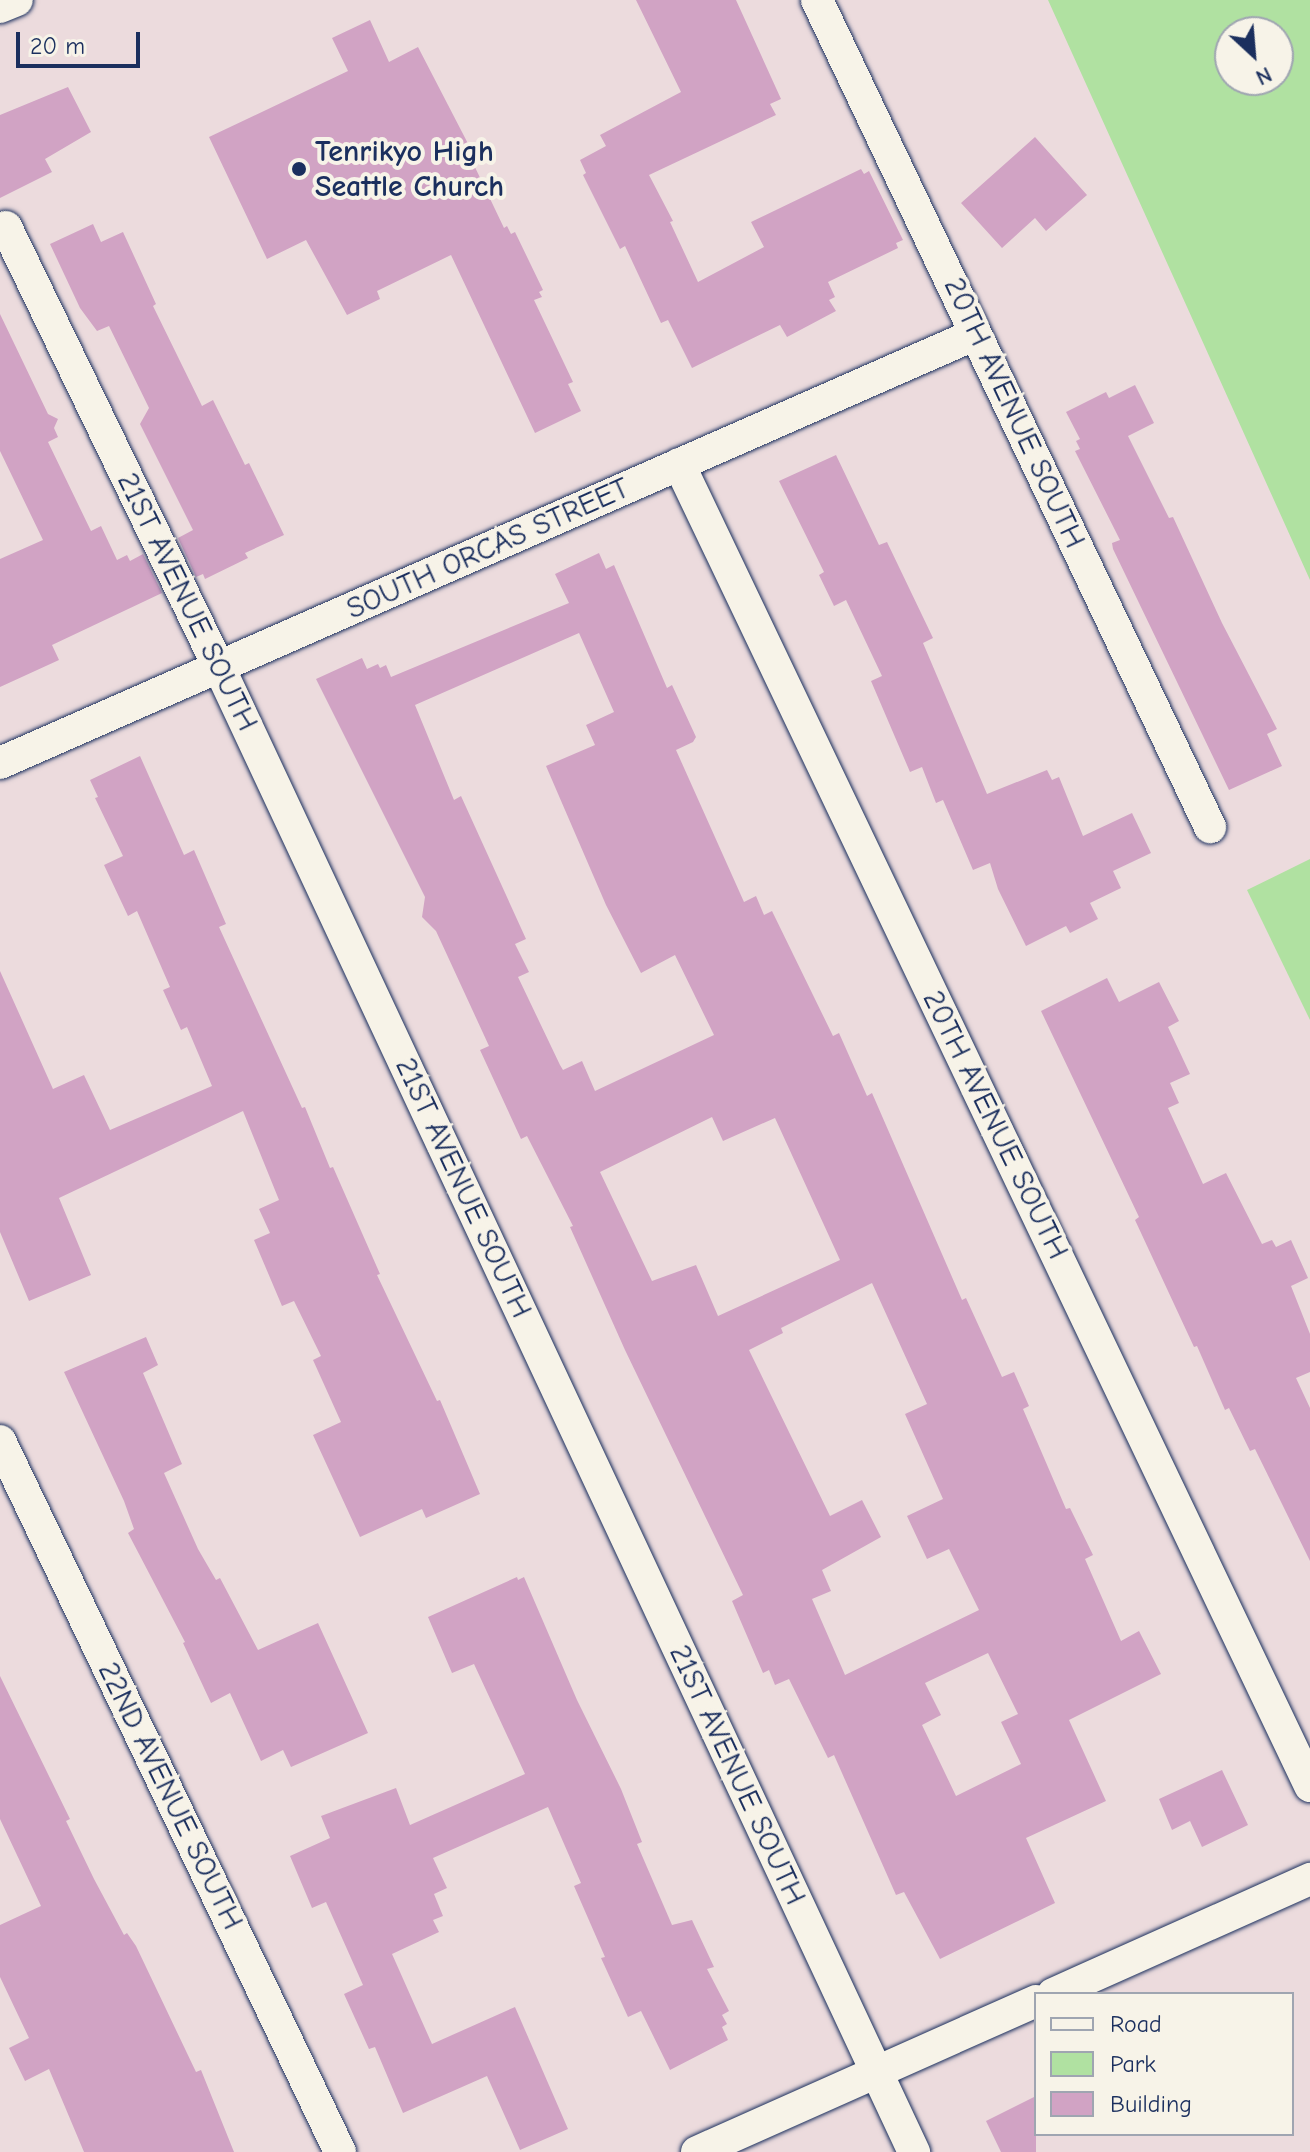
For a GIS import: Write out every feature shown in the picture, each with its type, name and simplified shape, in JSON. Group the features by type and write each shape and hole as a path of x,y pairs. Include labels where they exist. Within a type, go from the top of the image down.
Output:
{"street":[{"path":"0,7 17,0"},
{"name":"20TH AVENUE SOUTH","path":"817,0 1210,827"},
{"name":"21ST AVENUE SOUTH","path":"6,227 219,667 914,2152"},
{"name":"SOUTH ORCAS STREET","path":"0,763 976,334"},
{"name":"20TH AVENUE SOUTH","path":"679,464 1310,1786"},
{"name":"22ND AVENUE SOUTH","path":"0,1441 340,2152"},
{"path":"1057,1992 1310,1879"},
{"path":"697,2152 1034,2002"}],"green space":[{"path":"1048,0 1310,0 1310,580"},
{"path":"1310,859 1310,1020 1247,890"}],"building":[{"path":"636,0 736,0 781,99 770,104 776,115 649,175 673,221 670,222 698,282 764,247 751,222 861,169 864,174 869,171 903,240 896,243 898,248 828,282 835,297 829,300 836,311 787,337 780,325 692,368 668,320 661,323 625,246 620,249 583,175 586,173 580,160 606,146 600,135 681,92"},
{"path":"370,20 389,62 418,47 477,161 473,163 504,228 507,226 511,234 515,232 543,290 539,292 542,297 534,300 573,382 568,384 581,411 535,433 451,255 377,291 380,299 347,315 306,240 267,259 209,137 348,71 332,38"},
{"path":"68,87 91,132 45,159 52,172 0,198 0,115"},
{"path":"1035,137 1087,195 1046,231 1035,218 1002,248 961,203"},
{"path":"93,224 101,242 123,232 156,304 153,306 202,406 213,400 245,465 249,463 284,535 245,553 248,558 205,579 203,574 196,577 178,538 193,530 140,424 149,408 109,326 97,331 80,308 50,244"},
{"path":"0,314 48,414 58,419 54,428 58,437 48,442 91,531 101,526 117,560 127,555 130,561 143,554 162,593 52,645 59,660 0,687 0,559 43,540 0,451"},
{"path":"1135,385 1154,423 1128,436 1169,518 1173,517 1222,623 1277,729 1267,734 1282,766 1229,790 1113,549 1112,543 1120,540 1075,451 1080,449 1076,441 1080,439 1066,412 1106,392 1109,398"},
{"path":"836,455 879,545 887,542 933,638 923,643 987,794 1047,770 1052,780 1059,777 1083,836 1132,813 1151,853 1113,871 1121,888 1090,903 1098,919 1070,933 1066,926 1026,946 998,889 990,863 973,870 943,800 936,803 922,767 910,772 871,681 882,676 846,600 834,606 819,575 824,572 779,481"},
{"path":"599,553 606,569 614,565 667,688 672,685 696,737 693,742 676,750 744,902 756,896 764,915 772,911 833,1036 839,1033 867,1096 872,1093 962,1300 966,1298 1002,1377 1014,1372 1029,1406 1023,1409 1066,1509 1070,1508 1093,1555 1085,1559 1121,1641 1139,1631 1161,1674 1069,1720 1106,1801 1026,1838 1055,1903 940,1959 904,1892 896,1895 834,1755 828,1758 789,1679 775,1685 769,1670 763,1673 732,1601 743,1595 625,1350 570,1227 573,1226 527,1136 521,1139 480,1050 489,1046 436,931 422,917 425,897 316,679 362,658 367,669 378,664 380,668 386,665 391,677 569,603 555,574","holes":["579,633 614,712 586,725 595,745 546,766 606,905 641,973 675,955 714,1035 595,1091 582,1061 563,1070 518,977 529,972 515,944 526,939 461,796 454,800 415,705","712,1117 723,1141 775,1118 840,1260 718,1316 696,1265 652,1281 600,1172","872,1283 927,1404 905,1414 943,1499 907,1516 927,1559 949,1549 979,1610 845,1675 812,1599 831,1591 822,1570 881,1537 862,1500 830,1516 749,1350 783,1333 781,1328","988,1653 1018,1714 1001,1722 1021,1764 956,1796 922,1725 941,1715 925,1683"]},
{"path":"140,756 184,855 194,850 226,924 219,927 302,1108 305,1107 330,1168 333,1167 380,1274 377,1275 437,1401 440,1400 480,1494 426,1518 422,1509 360,1537 313,1435 341,1422 313,1360 321,1356 294,1301 282,1306 254,1240 270,1233 259,1209 279,1200 243,1111 59,1198 91,1275 29,1301 0,1232 0,971 53,1089 84,1075 110,1130 212,1086 187,1027 181,1030 163,990 170,987 137,911 128,916 104,865 123,856 95,798 98,797 90,780"},
{"path":"1107,978 1119,1002 1159,982 1179,1021 1168,1027 1190,1074 1170,1083 1179,1103 1168,1108 1203,1184 1226,1173 1262,1244 1272,1240 1276,1247 1291,1240 1308,1278 1291,1286 1310,1334 1310,1372 1296,1378 1310,1408 1310,1561 1255,1449 1250,1451 1229,1408 1225,1410 1197,1346 1194,1347 1135,1220 1139,1217 1041,1011"},
{"path":"146,1337 158,1365 143,1373 182,1464 164,1473 198,1549 216,1580 220,1578 258,1650 318,1623 368,1733 291,1767 283,1750 261,1761 230,1693 211,1703 185,1642 128,1533 134,1529 124,1501 64,1372"},
{"path":"517,1577 518,1580 524,1577 577,1700 621,1789 642,1842 637,1844 672,1925 692,1920 714,1967 707,1969 729,2011 722,2015 727,2024 722,2027 728,2040 670,2070 641,2011 628,2017 601,1958 605,1957 574,1886 581,1883 548,1807 433,1858 447,1888 434,1894 443,1916 433,1920 439,1932 392,1954 432,2044 515,2007 568,2129 520,2150 487,2076 403,2113 375,2047 369,2049 344,1994 363,1985 326,1902 312,1908 290,1856 330,1838 321,1816 396,1788 410,1825 525,1774 474,1664 452,1673 428,1617"},
{"path":"0,1676 70,1819 66,1821 94,1879 124,1935 127,1933 136,1946 196,2072 201,2070 234,2152 84,2152 49,2069 25,2081 9,2048 29,2038 0,1977 0,1925 41,1906 0,1819"},
{"path":"1222,1770 1248,1825 1202,1847 1190,1821 1172,1830 1159,1799"},
{"path":"1034,2097 1036,2152 1001,2152 986,2121"}],"place":[{"name":"Tenrikyo High Seattle Church","path":"299,169"}]}
